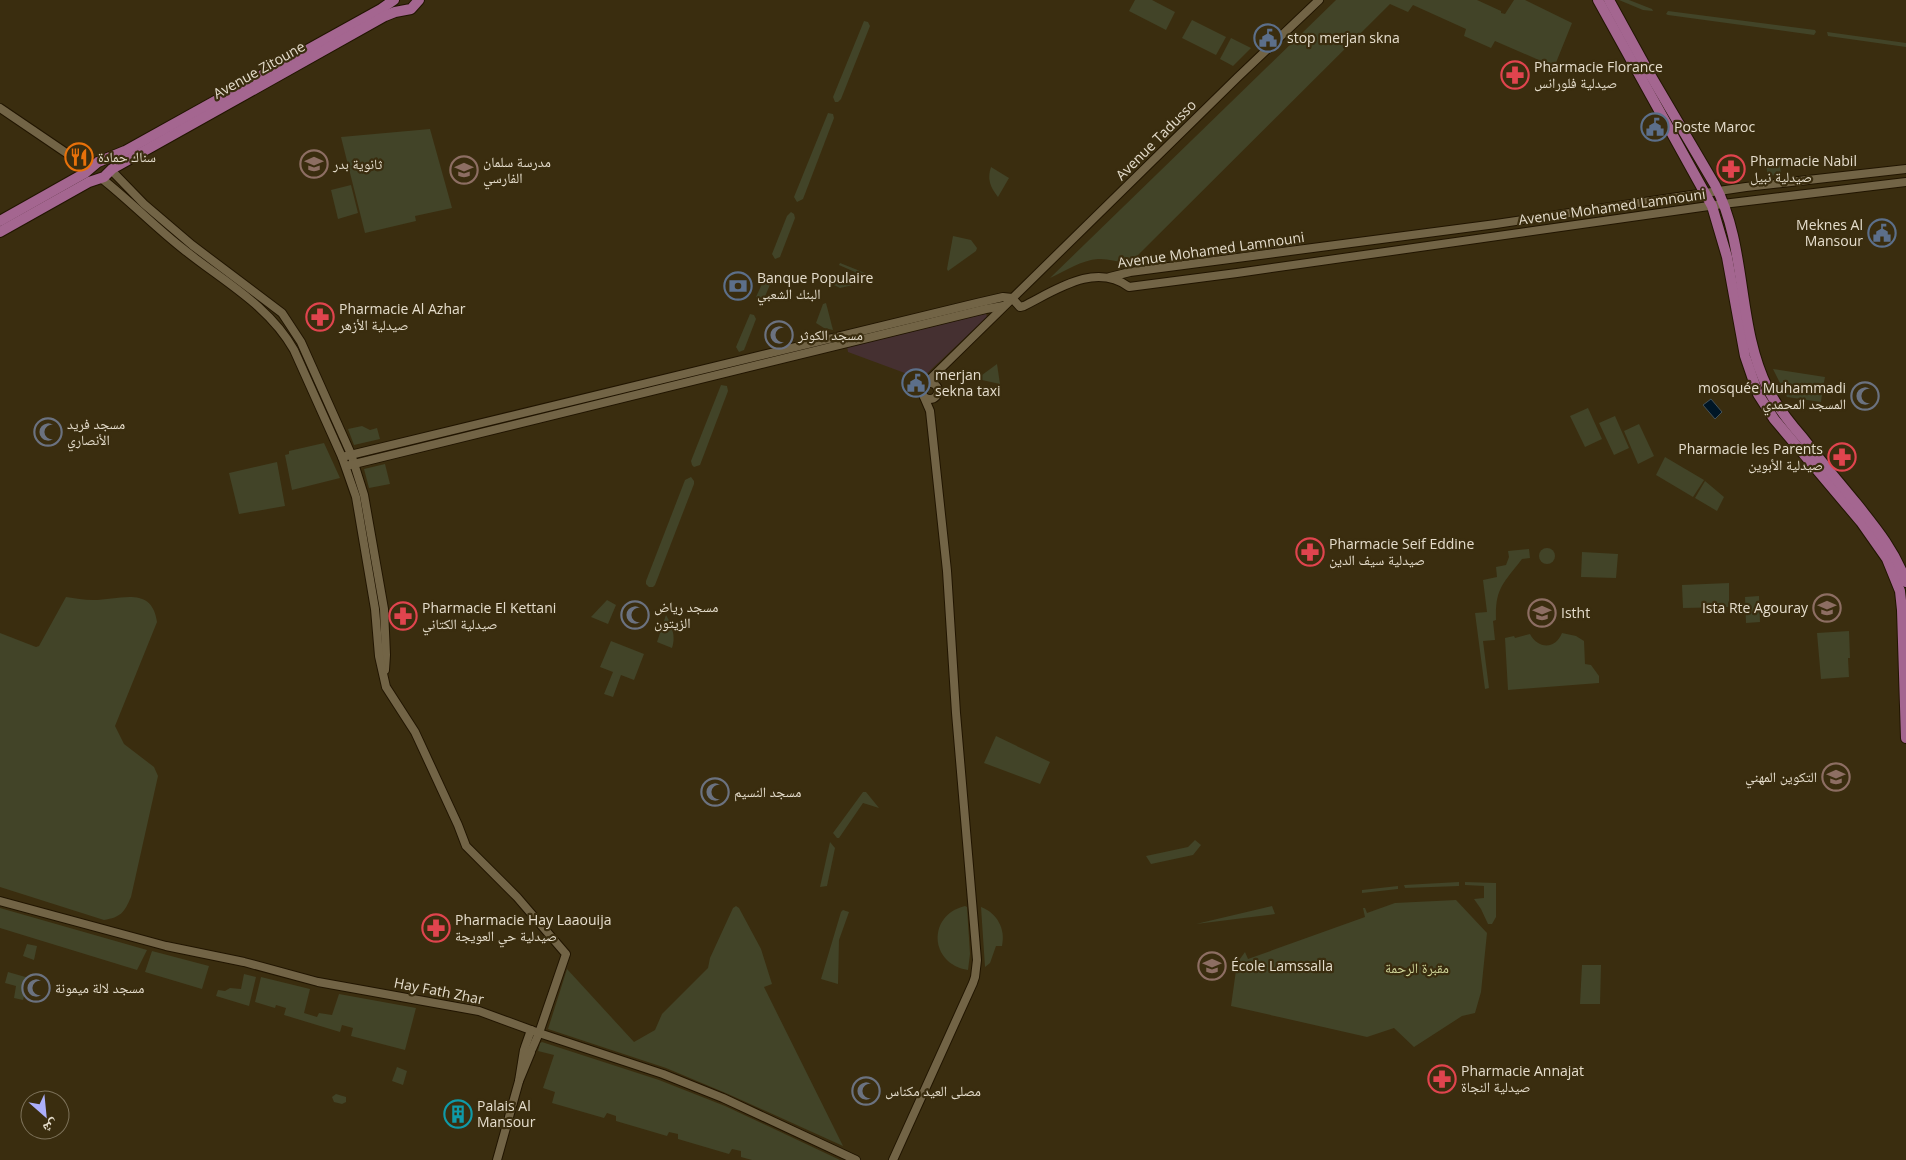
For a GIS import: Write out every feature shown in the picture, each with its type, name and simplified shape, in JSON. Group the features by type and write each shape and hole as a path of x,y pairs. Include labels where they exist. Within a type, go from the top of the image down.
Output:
{"main road":[{"path":"395,0 398,6 404,10"},
{"name":"Avenue Zitoune","path":"0,221 92,168 98,162 125,151 395,0"},
{"path":"1598,0 1712,206 1727,257 1745,356 1763,391 1774,419 1879,546 1893,572 1900,591 1902,610 1906,738"},
{"path":"1609,0 1718,191 1734,246 1752,344 1763,391 1881,534 1899,563 1906,582"},
{"name":"Avenue Zitoune","path":"0,232 385,16 411,9 417,2"},
{"path":"92,168 91,175 106,174 109,163 102,161"}],"street":[{"name":"Avenue Tadusso","path":"924,385 1319,0"},
{"path":"0,108 84,165 92,168"},
{"name":"Avenue Mohamed Lamnouni","path":"1110,277 1130,272 1487,225 1718,191 1906,169"},
{"path":"106,174 192,245 282,313 301,342 352,454 366,506 384,609 386,655 384,679"},
{"path":"106,174 185,251 224,282 252,300 270,317 294,350 342,456 356,497 378,624 379,656 384,679 390,694 415,732 466,846 517,898 566,954 539,1033 528,1050"},
{"name":"Avenue Mohamed Lamnouni","path":"1110,277 1121,281 1129,287 1723,204 1906,182"},
{"path":"342,456 1003,297 1012,298 1020,306 1024,306 1076,281 1101,276 1110,277"},
{"path":"346,466 1003,306"},
{"path":"930,411 938,392 936,386 938,370"},
{"path":"887,1160 894,1156 969,992 977,968 956,713 947,571 930,411 921,390 924,385 929,383 936,386"},
{"path":"924,397 929,399 935,397"},
{"name":"Hay Fath Zhar","path":"0,901 166,946 244,962 318,982 479,1011 655,1072 723,1098 856,1160"},
{"path":"497,1160 528,1050 531,1030"}],"shaded area":[{"path":"986,313 987,317 921,379 848,352 847,346"}],"green space":[{"path":"1135,0 1152,0 1175,12 1166,30 1129,11"},
{"path":"1336,0 1477,0 1505,14 1514,0 1525,0 1572,23 1551,75 1545,72 1548,64 1495,41 1491,48 1464,36 1466,29 1413,5 1408,12 1390,4 1133,260 1125,262 1103,259 1086,261 1050,278"},
{"path":"1619,0 1629,0 1653,11 1643,10"},
{"path":"1668,11 1815,30 1816,32 1814,35 1668,15 1666,14"},
{"path":"1192,20 1226,37 1216,55 1182,38"},
{"path":"864,21 868,22 870,26 841,99 835,102 833,97"},
{"path":"1827,32 1906,43 1906,47 1828,36"},
{"path":"1231,38 1251,48 1233,66 1220,59"},
{"path":"828,113 833,114 834,118 803,199 797,202 794,197"},
{"path":"430,129 452,208 415,216 416,221 365,233 341,137"},
{"path":"1779,158 1781,174 1768,176 1765,160"},
{"path":"991,167 1009,178 998,197 990,183"},
{"path":"351,185 358,213 338,219 331,190"},
{"path":"791,212 795,218 780,257 775,259 772,254 787,216"},
{"path":"953,236 971,240 977,248 976,251 948,271 947,269"},
{"path":"840,263 875,277 874,280 840,288 832,284 834,278 850,284 855,272 839,265"},
{"path":"766,275 770,275 772,280 763,301 759,303 756,297"},
{"path":"826,303 833,330 824,328 816,323 823,304"},
{"path":"750,314 754,315 756,319 744,350 739,352 736,347"},
{"path":"997,364 1000,384 982,380 982,375"},
{"path":"1773,369 1825,377 1823,387 1820,390 1822,394 1821,402 1787,397"},
{"path":"721,385 727,386 728,391 700,465 694,467 691,461"},
{"path":"1588,408 1602,439 1585,447 1570,416"},
{"path":"1615,416 1629,448 1614,455 1599,423"},
{"path":"1639,424 1654,456 1638,464 1624,431"},
{"path":"362,426 370,430 377,428 380,439 354,445 348,429"},
{"path":"324,443 340,478 292,490 285,455 289,454 289,451"},
{"path":"1665,457 1704,480 1693,497 1656,475"},
{"path":"277,462 285,506 239,514 229,473"},
{"path":"385,464 390,484 369,488 364,469"},
{"path":"691,477 694,484 655,585 649,587 646,581 685,480"},
{"path":"1705,481 1724,497 1717,511 1695,498"},
{"path":"1544,548 1550,548 1555,553 1553,562 1544,564 1539,559 1539,553"},
{"path":"1529,549 1530,558 1522,559 1501,587 1497,600 1496,620 1493,621 1495,640 1483,641 1489,688 1485,689 1475,613 1487,612 1483,580 1497,577 1496,567 1506,565 1509,557 1508,551"},
{"path":"1582,552 1618,554 1616,578 1581,577"},
{"path":"1729,583 1729,607 1683,608 1682,585"},
{"path":"1759,596 1760,622 1746,623 1745,597"},
{"path":"66,597 93,600 124,597 142,599 149,603 154,610 157,622 115,726 124,744 154,767 158,776 131,897 126,907 118,916 104,920 0,887 0,633 36,647 39,646"},
{"path":"607,600 616,605 608,624 591,617"},
{"path":"666,615 673,631 674,640 672,648 657,642"},
{"path":"1849,631 1849,677 1821,679 1817,633"},
{"path":"1562,633 1576,636 1584,641 1585,664 1591,665 1599,676 1599,683 1508,690 1505,638 1514,636 1515,638 1530,634 1537,643 1546,646 1559,639"},
{"path":"611,641 644,654 634,680 621,675 613,697 604,694 613,672 600,667"},
{"path":"996,736 1050,762 1040,784 984,763"},
{"path":"863,792 866,792 879,808 863,803 839,838 837,838 833,833"},
{"path":"1195,840 1201,845 1193,855 1151,864 1146,856 1188,847"},
{"path":"830,842 835,848 827,886 820,887"},
{"path":"1459,882 1459,886 1405,888 1404,885"},
{"path":"1465,882 1496,883 1496,917 1492,924 1488,924 1474,899 1484,898 1484,886 1465,885"},
{"path":"1398,886 1398,889 1362,893 1362,890"},
{"name":"مقبرة الرحمة","path":"1456,900 1487,933 1481,992 1475,1013 1462,1016 1414,1047 1394,1028 1367,1037 1231,1006 1237,963 1245,952 1248,959 1365,917 1363,908 1365,908 1367,913 1395,903"},
{"path":"736,906 739,908 761,949 772,984 764,987 843,1146 666,1068 548,1029 567,969 634,1042 655,1030 662,1014 708,968 710,958 733,908"},
{"path":"965,906 967,907 970,954 968,970 955,966 946,959 940,949 938,939 939,929 944,919 953,911"},
{"path":"1272,906 1275,914 1196,924"},
{"path":"981,907 996,917 1003,934 1002,946 996,946 990,963 985,967"},
{"path":"0,908 147,950 137,970 0,928"},
{"path":"843,910 849,912 839,940 838,984 821,979"},
{"path":"27,944 37,946 34,960 23,956"},
{"path":"152,951 209,966 202,989 145,972"},
{"path":"1582,965 1601,965 1600,1004 1580,1004"},
{"path":"8,972 29,978 23,1000 14,998 16,986 5,983"},
{"path":"244,974 256,977 249,1006 216,996 218,990 241,989"},
{"path":"261,977 310,989 304,1013 317,1017 319,1013 332,1015 339,994 416,1008 405,1050 351,1036 353,1028 342,1025 340,1032 284,1015 286,1008 276,1005 275,1008 255,1002"},
{"path":"542,1042 659,1080 725,1106 840,1160 752,1160 741,1157 741,1151 732,1149 729,1154 678,1139 678,1134 669,1132 667,1136 616,1121 616,1116 607,1113 604,1118 552,1103 555,1092 543,1088 554,1055 538,1051"},
{"path":"397,1067 407,1071 403,1085 392,1081"},
{"path":"336,1094 346,1097 346,1102 342,1104 334,1102 332,1097"}],"water":[{"path":"1711,399 1722,412 1715,419 1703,405"}],"place":[{"name":"stop merjan skna","path":"1268,38"},
{"name":"Pharmacie Florance صيدلية فلورانس","path":"1515,75"},
{"name":"Poste Maroc","path":"1655,127"},
{"name":"سناك حمادة","path":"79,157"},
{"name":"ثانوية بدر","path":"314,164"},
{"name":"Pharmacie Nabil صيدلية نبيل","path":"1731,169"},
{"name":"مدرسة سلمان الفارسي","path":"464,170"},
{"name":"Meknes Al Mansour","path":"1882,233"},
{"name":"Banque Populaire البنك الشعبي","path":"738,286"},
{"name":"Pharmacie Al Azhar صيدلية الأزهر","path":"320,317"},
{"name":"مسجد الكوثر","path":"779,335"},
{"name":"merjan sekna taxi","path":"916,383"},
{"name":"mosquée Muhammadi المسجد المحمدي","path":"1865,396"},
{"name":"مسجد فريد الأنصاري","path":"48,432"},
{"name":"Pharmacie les Parents صيدلية الأبوين","path":"1842,457"},
{"name":"Pharmacie Seif Eddine صيدلية سيف الدين","path":"1310,552"},
{"name":"Ista Rte Agouray","path":"1827,608"},
{"name":"Istht","path":"1542,613"},
{"name":"مسجد رياض الزيتون","path":"635,615"},
{"name":"Pharmacie El Kettani صيدلية الكتاني","path":"403,616"},
{"name":"التكوين المهني","path":"1836,777"},
{"name":"مسجد النسيم","path":"715,792"},
{"name":"Pharmacie Hay Laaouija صيدلية حي العويجة","path":"436,928"},
{"name":"École Lamssalla","path":"1212,966"},
{"name":"مسجد لالة ميمونة","path":"36,988"},
{"name":"Pharmacie Annajat صيدلية النجاة","path":"1442,1079"},
{"name":"مصلى العيد مكناس","path":"866,1091"},
{"name":"Palais Al Mansour","path":"458,1114"}]}
